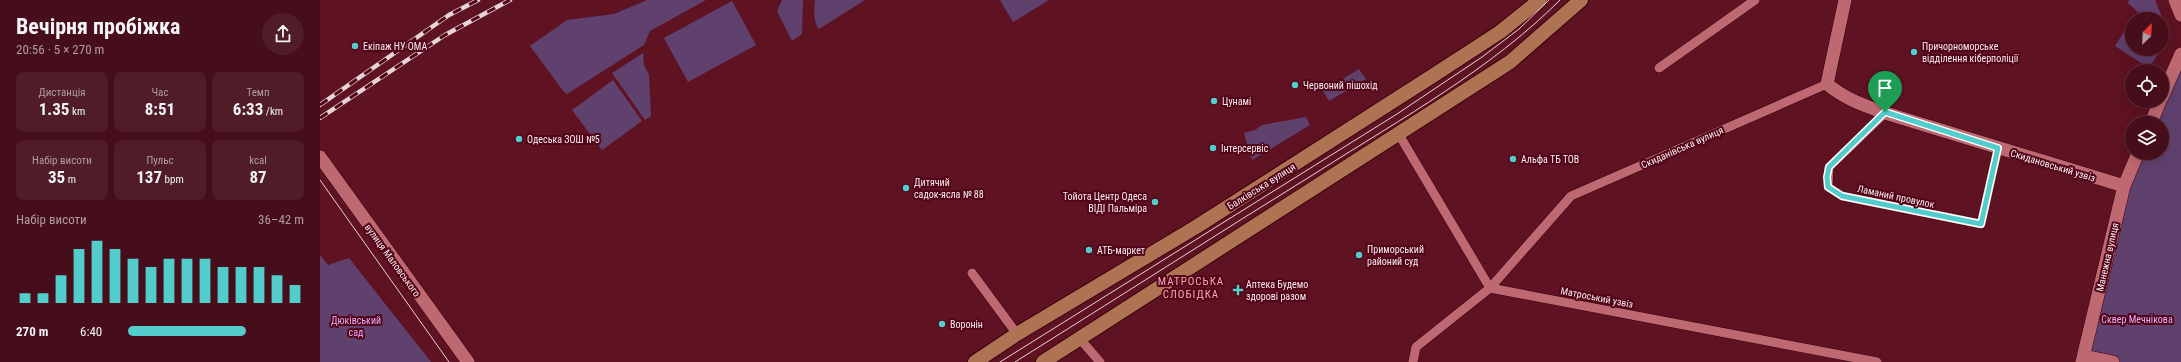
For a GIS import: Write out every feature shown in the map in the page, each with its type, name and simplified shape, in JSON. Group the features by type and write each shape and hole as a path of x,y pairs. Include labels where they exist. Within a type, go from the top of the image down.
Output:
{"main road":[{"name":"Балківська вулиця","path":"975,362 1017,334 1196,227 1416,87 1500,32 1540,0"},
{"path":"1044,362 1510,62 1581,0"}],"street":[{"path":"1659,68 1755,0"},
{"path":"1827,84 1845,0"},
{"path":"2174,0 2181,15"},
{"path":"2169,81 2181,54"},
{"name":"Скидановський узвіз","path":"1827,84 1851,100 1885,112 2124,186"},
{"name":"Скиданівська вулиця","path":"1413,362 1416,347 1490,288 1571,196 1827,84"},
{"name":"Ламаний провулок","path":"1885,112 1829,167 1827,177 1828,187 1834,192 1842,196 1981,224 1998,148"},
{"path":"1398,133 1490,288"},
{"name":"вулиця Маловського","path":"320,157 468,362"},
{"name":"Манежна вулиця","path":"2083,359 2124,186 2135,160"},
{"path":"972,273 1017,334"},
{"name":"Матроський узвіз","path":"1490,288 1877,362"},
{"path":"1080,339 1100,362"},
{"path":"2083,359 2113,362"}],"green space":[{"path":"647,0 706,0 650,31 644,45 567,94 530,46 567,20 614,14"},
{"path":"782,0 803,0 802,34 792,41 777,11"},
{"path":"815,0 865,0 819,29 815,19"},
{"path":"1000,0 1049,0 1013,22"},
{"path":"2130,0 2155,0 2160,12 2138,12 2127,2"},
{"path":"732,1 756,45 688,82 664,38"},
{"path":"2125,30 2125,52 2115,46"},
{"path":"643,53 644,65 649,75 651,116 645,120 612,73"},
{"name":"Сквер Мечнікова","path":"2181,54 2181,362 2113,362 2084,356 2136,160 2169,160 2169,116 2154,116 2158,108 2169,108 2169,82"},
{"path":"2130,56 2157,56 2152,64 2143,64"},
{"path":"1359,69 1366,79 1329,101 1323,91"},
{"path":"613,80 642,121 602,150 572,110"},
{"path":"1306,117 1310,125 1252,160 1244,133 1255,130 1262,125"},
{"name":"Дюківський сад","path":"320,255 328,265 349,258 431,362 320,362"}],"tram line":[{"path":"1000,362 1397,114 1482,57 1519,29 1549,0"},
{"path":"1015,362 1444,92 1504,49 1560,0"},
{"path":"320,180 449,362"}],"railway":[{"path":"320,105 449,15 478,0"},
{"path":"320,118 445,35 510,0"}],"place":[{"name":"Екіпаж НУ ОМА","path":"355,46"},
{"name":"Причорноморське відділення кіберполіції","path":"1914,52"},
{"name":"Червоний пішохід","path":"1295,85"},
{"name":"Цунамі","path":"1214,101"},
{"name":"Одеська ЗОШ №5","path":"519,139"},
{"name":"Інтерсервіс","path":"1213,148"},
{"name":"Альфа ТБ ТОВ","path":"1513,159"},
{"name":"Дитячий садок-ясла № 88","path":"906,188"},
{"name":"Тойота Центр Одеса ВІДІ Пальміра","path":"1155,202"},
{"name":"АТБ-маркет","path":"1089,250"},
{"name":"Приморський районий суд","path":"1359,255"},
{"name":"Аптека Будемо здорові разом","path":"1238,290"},
{"name":"Воронін","path":"942,324"}],"district":[{"name":"МАТРОСЬКА СЛОБІДКА","path":"1191,287"}],"route":[{"path":"1885,112 1998,148 1981,224 1842,196 1828,187 1827,177 1829,167 1885,112"}]}
